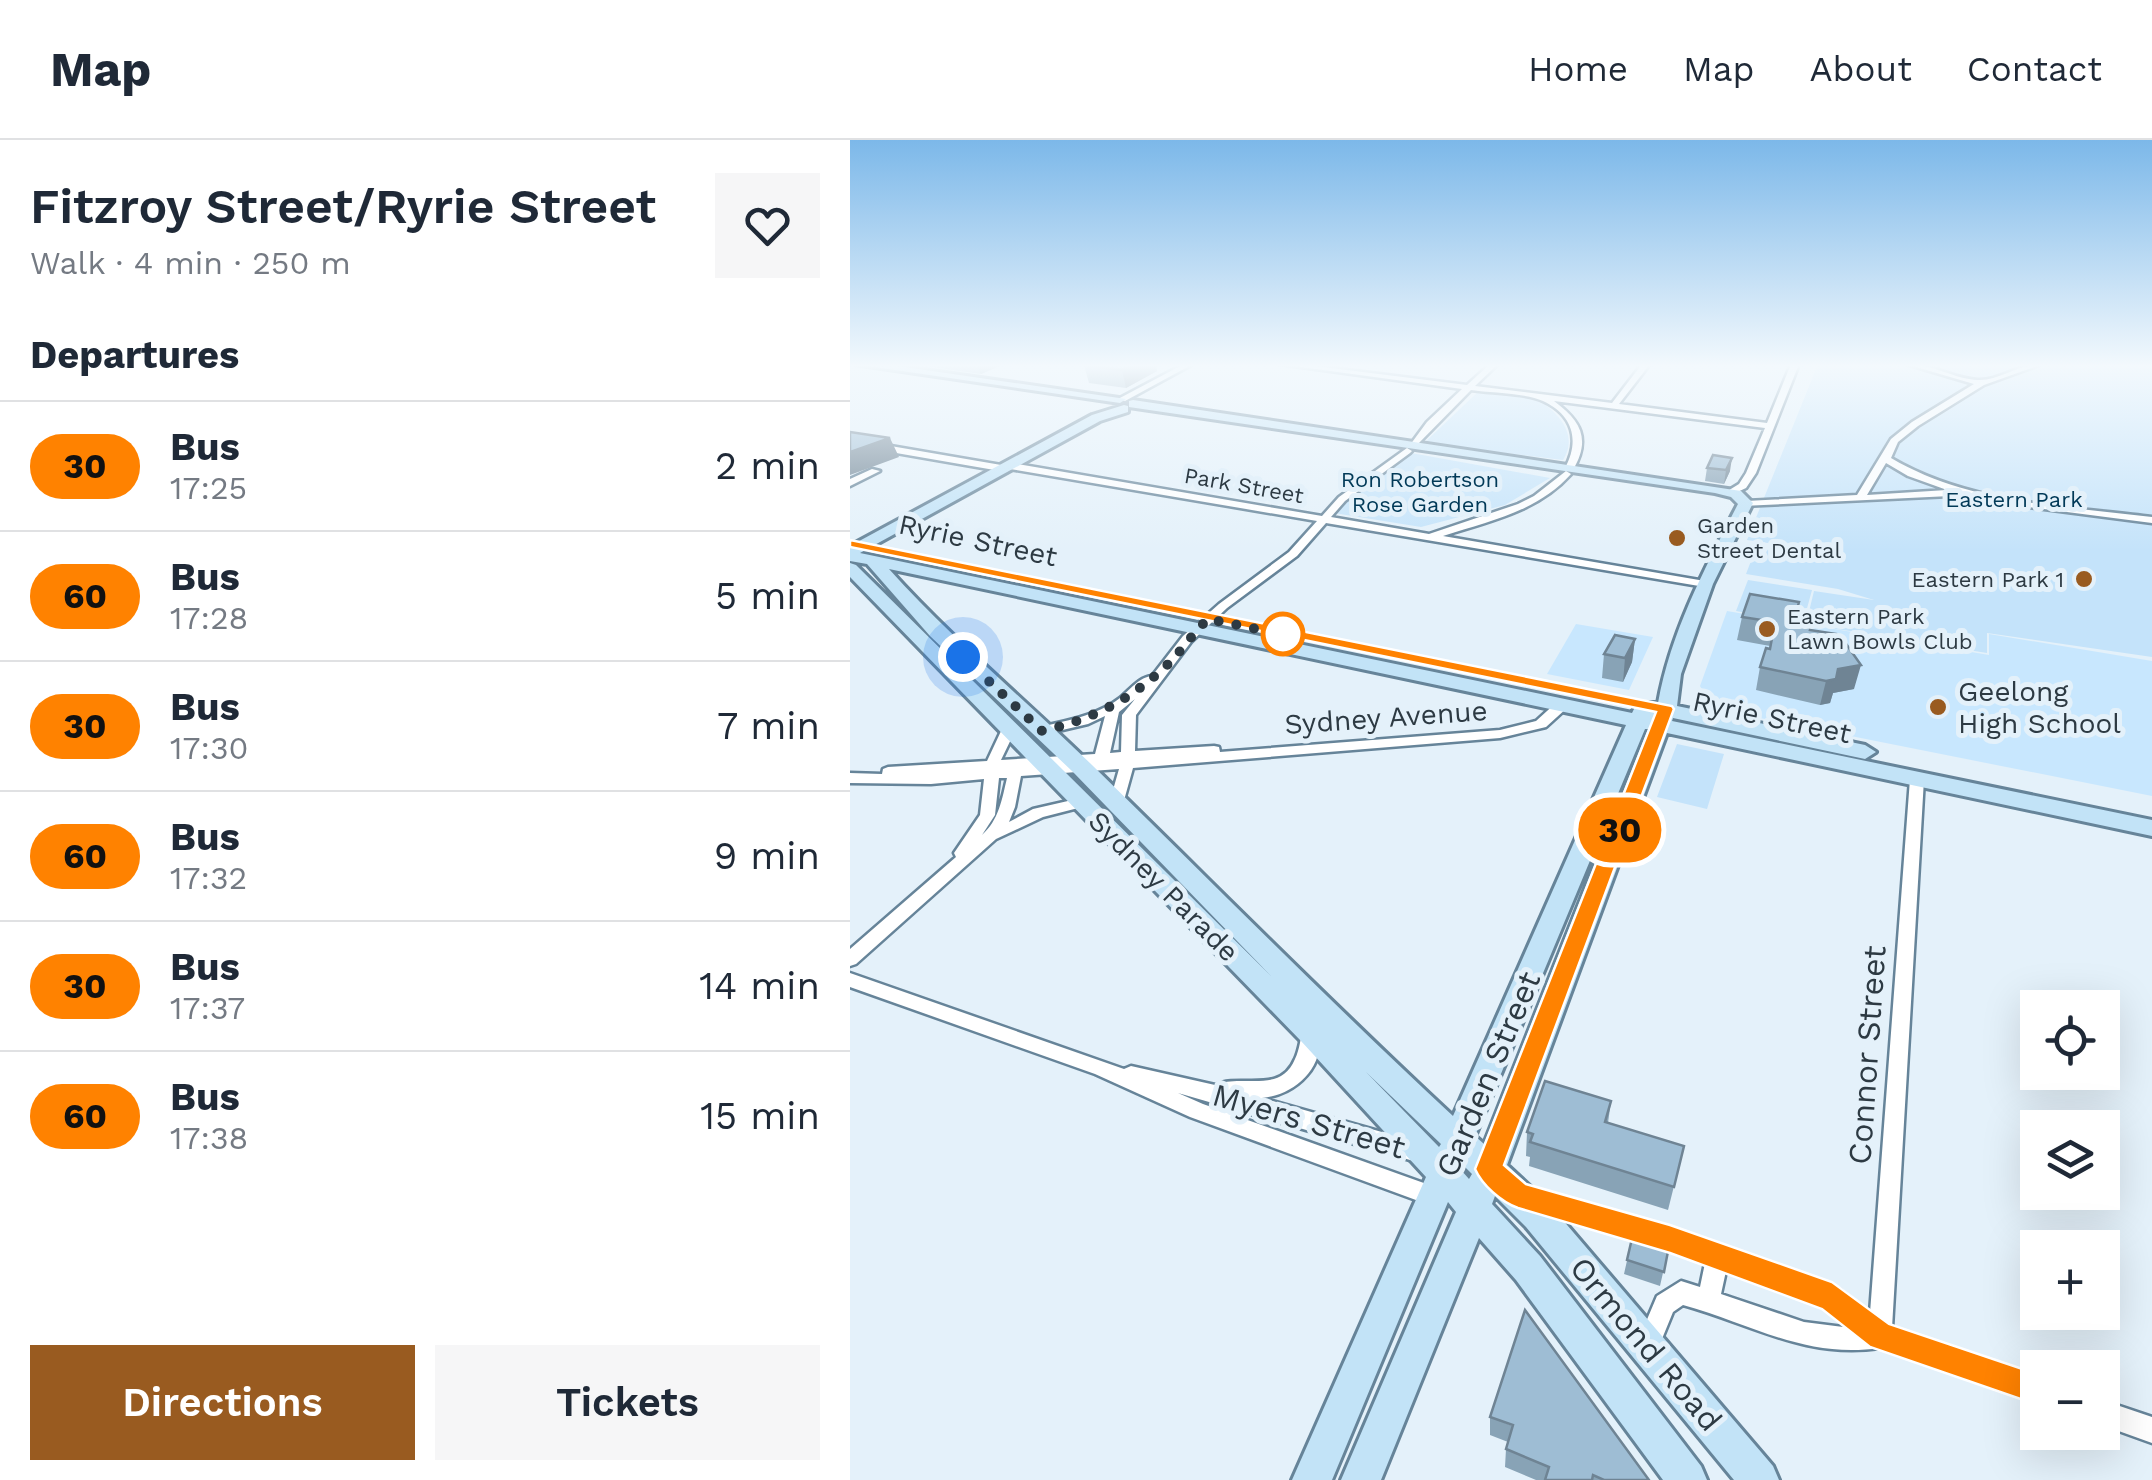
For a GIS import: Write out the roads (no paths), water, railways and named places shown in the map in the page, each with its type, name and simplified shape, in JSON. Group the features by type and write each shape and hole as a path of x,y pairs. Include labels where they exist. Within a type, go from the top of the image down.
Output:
{"street":[{"path":"857,555 930,518 945,504 1075,427"},
{"path":"1271,427 1736,498 1804,499 1934,492 1989,496 2152,520"},
{"path":"1116,804 1127,760 1128,714 1162,670 1204,623 1284,562 1356,487 1410,448 1428,427"},
{"path":"1429,537 1516,508 1550,489 1568,471 1580,450 1575,427"},
{"path":"1736,498 1752,488 1751,473 1770,427"},
{"path":"1862,496 1885,456 1915,427"},
{"name":"Park Street","path":"850,442 1705,584"},
{"path":"1885,456 1916,476 1989,496"},
{"path":"850,482 874,471"},
{"name":"Garden Street","path":"1312,1480 1393,1294 1442,1166 1486,1078 1607,790 1652,715 1681,651 1731,526 1736,498"},
{"name":"Ryrie Street","path":"857,555 1204,623 1563,704 1706,717 2152,828"},
{"name":"Ryrie Street","path":"857,555 1918,772 2152,812"},
{"name":"Sydney Parade","path":"857,555 1042,731 1088,762 1116,804 1442,1166"},
{"name":"Sydney Parade","path":"857,555 1009,729 1030,766 1081,803 1442,1166 1495,1187"},
{"path":"903,597 922,583 960,578"},
{"path":"1042,731 1083,721 1116,706 1162,670"},
{"path":"1671,674 1706,717"},
{"name":"Sydney Avenue","path":"850,778 911,780 1030,766 1507,734 1542,724 1563,704"},
{"path":"1088,762 1116,706"},
{"name":"Garden Street","path":"1361,1480 1432,1310 1495,1187 1520,1089 1634,796 1652,715"},
{"path":"954,864 986,814 993,769 1009,729"},
{"path":"990,838 1030,766"},
{"name":"Connor Street","path":"1880,1336 1918,772"},
{"path":"1607,790 1634,796"},
{"path":"850,958 954,864 990,838 1038,813 1081,803"},
{"path":"1563,896 1591,904"},
{"name":"Myers Street","path":"850,980 1102,1068 1197,1111 1442,1166"},
{"path":"1203,1090 1268,1090 1288,1084 1306,1064 1311,1033"},
{"name":"Myers Street","path":"1102,1068 1203,1090 1442,1166"},
{"path":"1486,1078 1520,1089"},
{"path":"1442,1166 1495,1187 1718,1256 1832,1298 1880,1336 2020,1383"},
{"name":"Ormond Road","path":"1495,1187 1648,1345 1759,1480"},
{"name":"Ormond Road","path":"1495,1187 1528,1268 1687,1480"},
{"path":"1708,1302 1718,1256"},
{"path":"1648,1345 1671,1296 1681,1293 1830,1342 1857,1342 1880,1336"},
{"path":"1393,1294 1432,1310"},
{"path":"2120,1418 2152,1430"}],"place":[{"name":"Garden Street Dental","path":"1677,538"},
{"name":"Eastern Park 1","path":"2084,579"},
{"name":"Eastern Park Lawn Bowls Club","path":"1767,629"},
{"name":"Geelong High School","path":"1938,707"}],"park label":[{"name":"Ron Robertson Rose Garden","path":"1420,492"},
{"name":"Eastern Park","path":"2014,499"}]}
